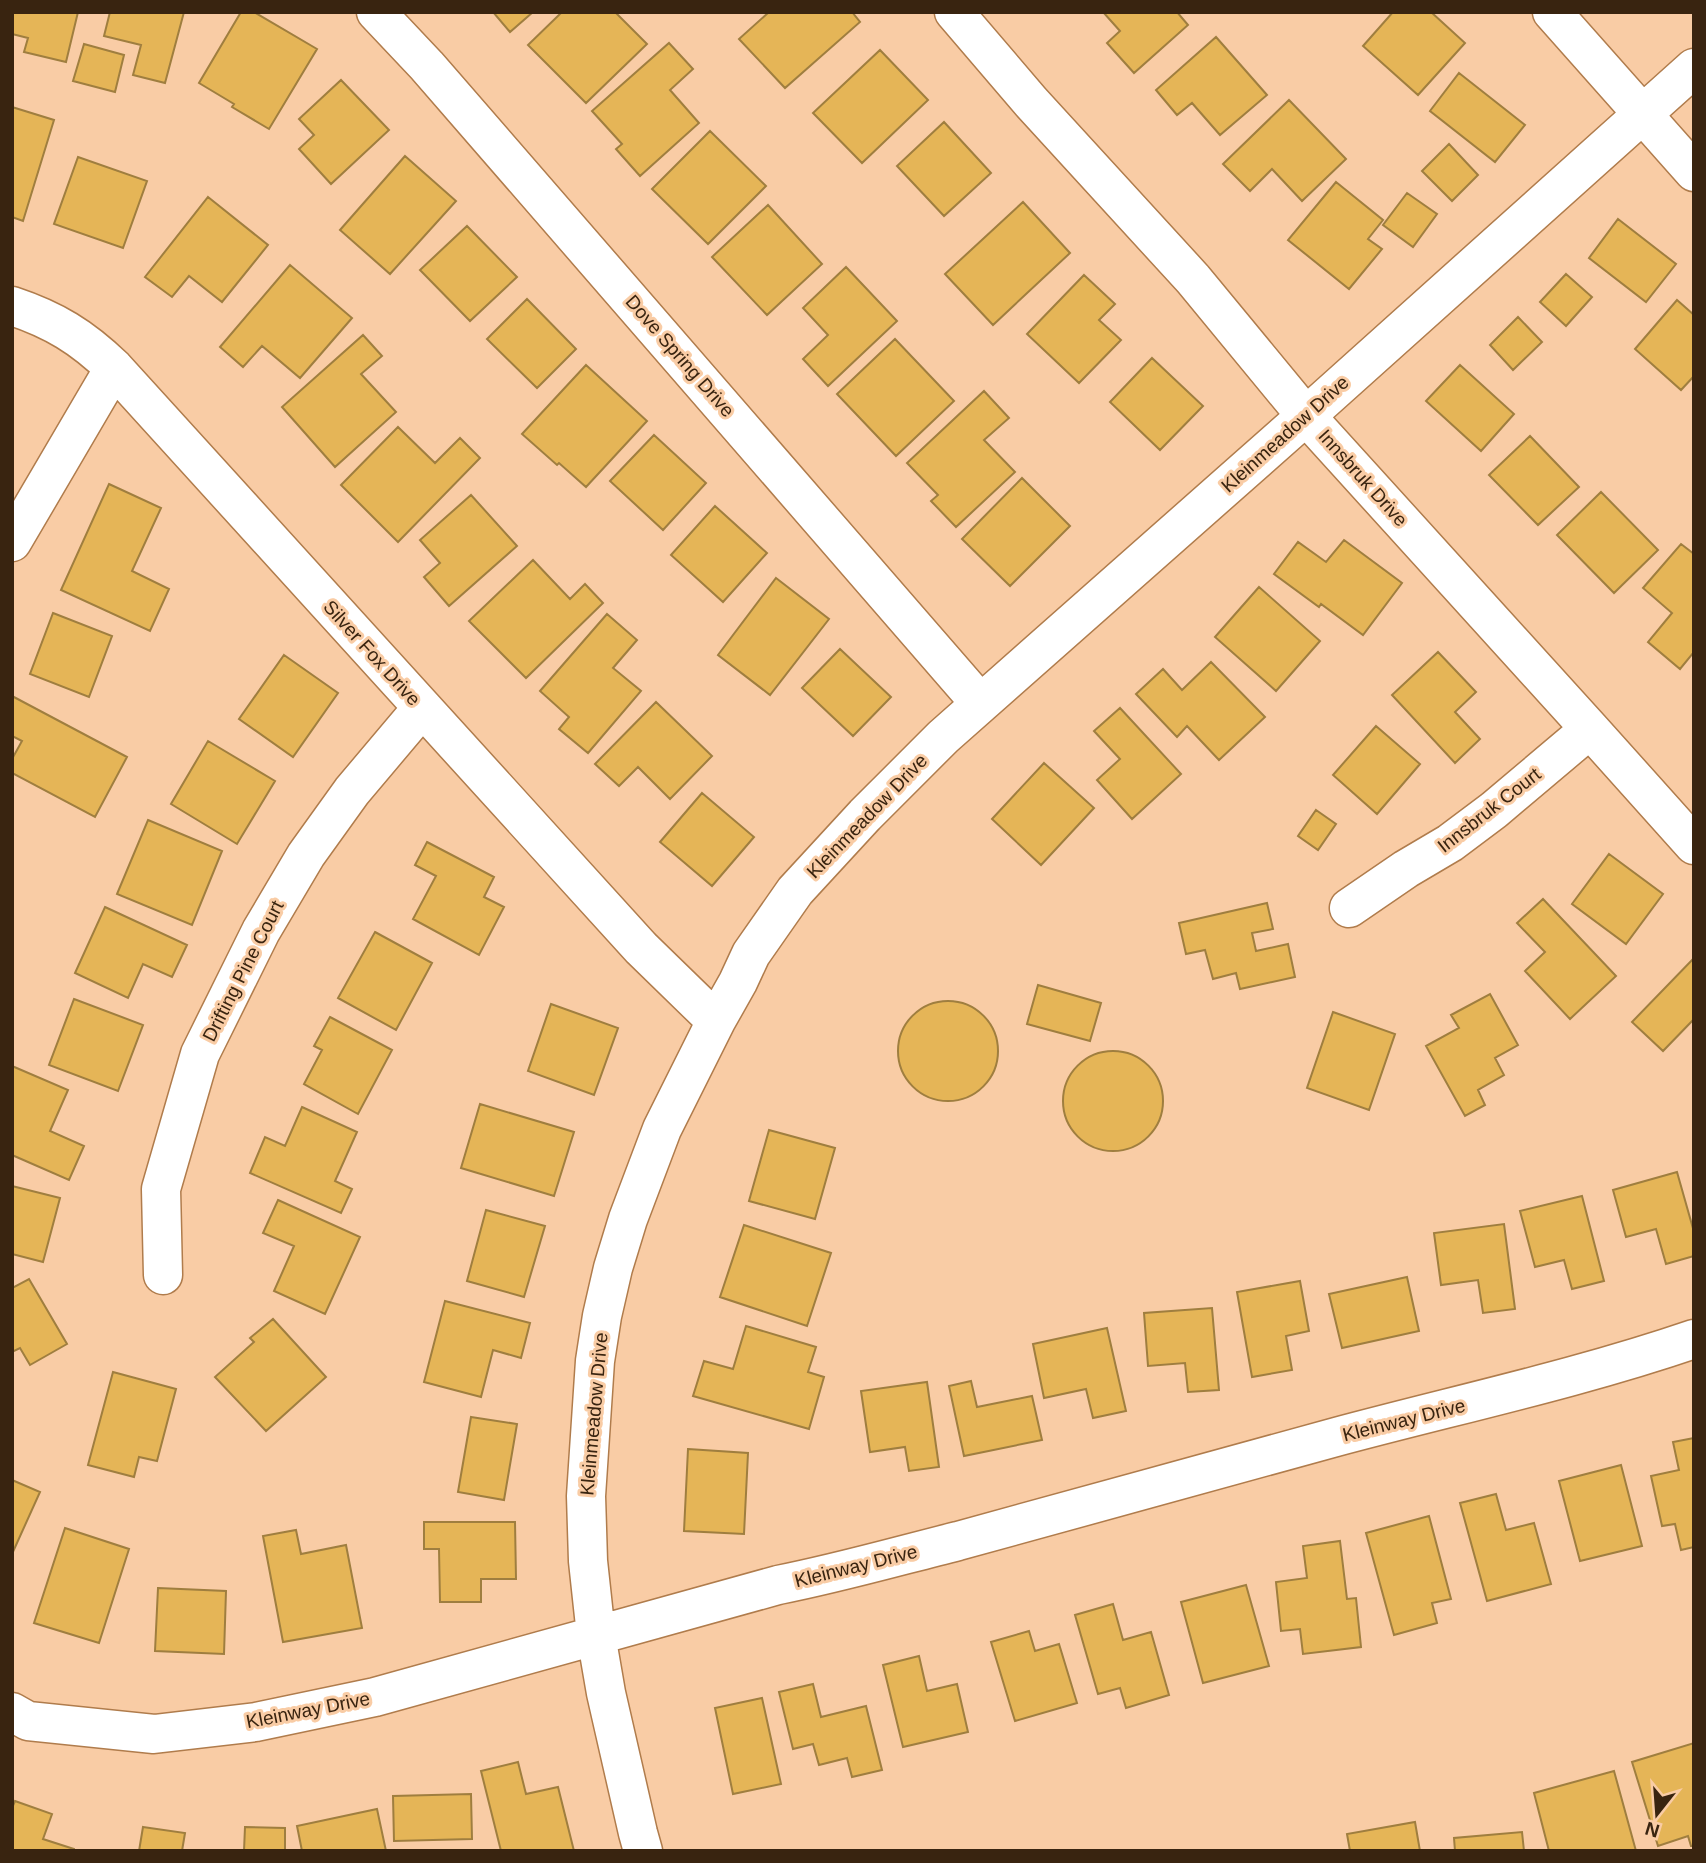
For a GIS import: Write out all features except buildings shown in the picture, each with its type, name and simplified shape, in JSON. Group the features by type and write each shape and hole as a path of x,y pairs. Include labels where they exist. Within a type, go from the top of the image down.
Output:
{"street":[{"name":"Dove Spring Drive","path":"376,12 445,87 980,703"},
{"name":"Innsbruk Drive","path":"954,12 1031,102 1193,279 1306,416 1694,845"},
{"path":"1552,12 1694,172"},
{"name":"Kleinmeadow Drive","path":"643,1851 606,1693 588,1561 586,1496 595,1361 613,1268 628,1219 662,1129 751,954 795,891 943,737 1694,68"},
{"name":"Silver Fox Drive","path":"12,306 38,314 71,332 114,368 641,948 716,1021"},
{"path":"12,542 114,368"},
{"name":"Drifting Pine Court","path":"163,1275 161,1189 200,1054 261,931 306,855 352,791 422,708"},
{"name":"Innsbruk Court","path":"1349,908 1406,869 1450,844 1591,729"},
{"name":"Kleinway Drive","path":"12,1712 28,1721 154,1734 256,1722 375,1698 778,1585 828,1575 1108,1501 1653,1353 1694,1339"}]}
